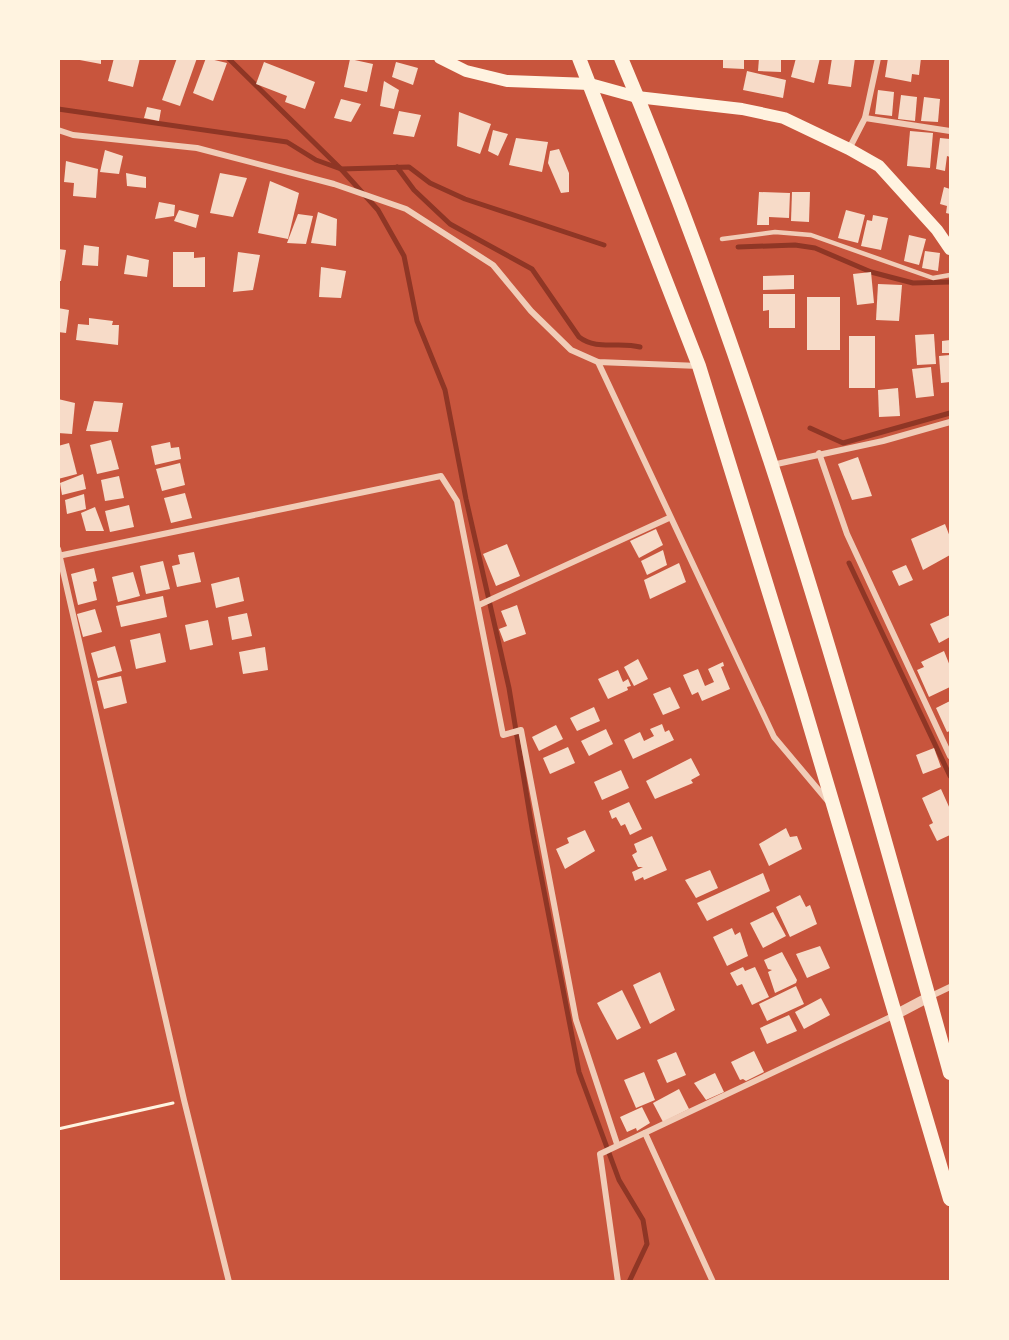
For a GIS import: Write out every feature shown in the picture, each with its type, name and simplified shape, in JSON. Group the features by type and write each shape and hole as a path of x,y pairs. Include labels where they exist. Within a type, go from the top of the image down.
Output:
{"main road":[{"path":"440,58 466,71 507,81 590,84 637,97 742,109 784,118 849,148 879,166 937,230 951,249"},
{"path":"579,58 699,366 744,507 951,1199"},
{"path":"621,58 696,249 772,465 951,1073"}],"street":[{"path":"849,148 865,118 878,58"},
{"path":"865,118 951,131"},
{"path":"58,130 73,135 197,148 334,184 406,208 493,265 531,311 571,351 598,362 699,366"},
{"path":"598,362 669,518 774,737 833,806"},
{"path":"772,465 883,441 951,422"},
{"path":"819,453 847,534 951,756"},
{"path":"229,1281 184,1100 59,553 441,476 457,501 503,735 521,730 576,1020 617,1144"},
{"path":"479,605 669,518"},
{"path":"618,1281 600,1154 951,987"},
{"path":"645,1133 713,1281"}],"lane":[{"path":"722,239 775,232 811,235 933,278 951,275"}],"path":[{"path":"58,1129 184,1100"}],"building":[{"path":"69,58 101,58 101,64"},
{"path":"114,58 140,58 133,87 108,81"},
{"path":"177,58 197,58 180,106 162,100"},
{"path":"206,58 227,63 213,101 193,93"},
{"path":"723,58 744,58 744,69 723,68"},
{"path":"759,58 781,58 781,72 758,71"},
{"path":"796,58 820,58 814,83 791,77"},
{"path":"832,58 855,58 851,87 828,84"},
{"path":"888,58 921,58 919,75 912,74 911,82 885,77"},
{"path":"350,59 373,64 367,92 344,87"},
{"path":"264,62 315,82 305,109 285,102 287,96 256,84"},
{"path":"396,62 418,68 413,85 392,77"},
{"path":"747,71 786,80 783,98 743,90"},
{"path":"384,81 399,90 394,109 380,106"},
{"path":"878,90 894,92 892,116 875,114"},
{"path":"901,95 917,97 915,121 898,119"},
{"path":"924,97 940,99 938,122 921,121"},
{"path":"341,99 361,104 351,122 334,118"},
{"path":"147,107 161,110 159,121 144,118"},
{"path":"399,111 421,115 414,137 393,134"},
{"path":"459,112 491,124 480,154 457,146"},
{"path":"493,130 508,134 498,156 488,151"},
{"path":"910,131 933,133 930,168 907,166"},
{"path":"516,138 548,142 542,172 509,165"},
{"path":"940,138 950,139 950,157 947,156 945,171 936,169"},
{"path":"559,149 569,173 569,192 561,193 548,163 550,151"},
{"path":"105,150 123,156 119,174 100,172"},
{"path":"66,161 98,169 96,198 73,196 74,183 64,182"},
{"path":"126,173 146,177 146,188 127,186"},
{"path":"220,173 247,178 233,217 210,213"},
{"path":"270,181 299,193 288,239 258,233"},
{"path":"944,187 950,189 950,214 946,213 947,206 940,204"},
{"path":"759,192 790,193 789,218 769,217 769,225 757,225"},
{"path":"792,192 810,192 809,222 791,221"},
{"path":"159,202 175,205 174,216 155,219"},
{"path":"179,210 199,215 196,228 174,221"},
{"path":"846,210 865,215 858,243 838,238"},
{"path":"318,212 337,219 336,246 311,243"},
{"path":"298,214 313,216 306,244 287,243"},
{"path":"873,215 888,218 881,250 861,246 867,220 872,221"},
{"path":"909,235 926,239 919,265 904,261"},
{"path":"84,245 99,247 98,266 82,265"},
{"path":"58,249 66,250 61,281 58,281"},
{"path":"925,251 940,253 938,271 922,268"},
{"path":"173,252 194,252 194,258 205,257 205,287 173,287"},
{"path":"238,252 260,255 253,290 233,292"},
{"path":"127,255 149,260 147,277 124,274"},
{"path":"321,267 346,271 341,298 319,297"},
{"path":"871,272 874,303 857,305 853,274"},
{"path":"794,275 794,289 763,290 763,276"},
{"path":"878,284 902,285 899,321 876,320"},
{"path":"763,294 795,294 795,328 769,328 769,310 763,311"},
{"path":"807,297 840,297 840,350 807,350"},
{"path":"58,308 69,310 66,333 58,332"},
{"path":"89,318 113,321 112,325 119,325 118,345 76,340 78,324 89,325"},
{"path":"934,334 936,364 917,365 915,335"},
{"path":"849,336 875,336 875,388 849,388"},
{"path":"950,340 950,353 942,353 942,341"},
{"path":"950,355 950,382 941,383 939,356"},
{"path":"931,367 934,396 916,398 912,369"},
{"path":"898,388 900,416 879,417 878,390"},
{"path":"58,399 75,403 72,434 58,433"},
{"path":"94,401 123,403 118,432 86,431"},
{"path":"111,440 119,469 97,474 90,445"},
{"path":"170,442 171,448 179,447 181,459 155,465 151,446"},
{"path":"69,443 77,474 58,479 58,446"},
{"path":"858,457 872,496 852,500 838,464"},
{"path":"180,463 185,485 162,491 156,469"},
{"path":"83,474 86,489 62,495 60,483"},
{"path":"119,476 124,498 105,501 101,480"},
{"path":"185,493 192,518 171,523 164,498"},
{"path":"84,494 86,509 67,514 65,500"},
{"path":"129,505 134,527 110,532 105,511"},
{"path":"95,507 104,531 86,531 81,513"},
{"path":"945,524 950,537 950,555 923,570 911,539"},
{"path":"656,529 663,545 639,558 630,541"},
{"path":"507,544 520,576 496,586 483,554"},
{"path":"663,550 667,565 647,575 641,561"},
{"path":"194,552 201,582 177,587 172,566 180,564 178,555"},
{"path":"163,561 170,589 146,594 140,566"},
{"path":"679,563 686,582 650,599 644,580"},
{"path":"906,565 913,580 899,586 892,571"},
{"path":"94,568 97,581 93,582 97,600 78,605 71,574"},
{"path":"133,572 140,596 118,602 112,577"},
{"path":"239,577 244,601 216,608 211,584"},
{"path":"163,596 167,617 121,627 116,606"},
{"path":"517,605 526,634 504,642 499,629 507,626 501,611"},
{"path":"95,609 102,632 83,637 77,614"},
{"path":"247,613 252,636 232,640 228,617"},
{"path":"950,615 950,637 939,643 930,624"},
{"path":"208,620 213,645 190,650 185,625"},
{"path":"160,633 166,662 136,669 130,640"},
{"path":"115,646 122,671 98,678 91,653"},
{"path":"265,647 268,670 243,674 239,652"},
{"path":"944,651 950,666 950,687 929,697 917,670 924,667 921,662"},
{"path":"638,659 648,679 634,686 624,667"},
{"path":"723,662 724,666 721,667 730,689 702,701 698,692 692,695 683,675 698,669 705,686 714,682 708,669"},
{"path":"618,670 623,682 628,679 631,686 627,687 628,690 608,699 598,679"},
{"path":"121,676 127,703 104,709 97,681"},
{"path":"670,687 680,708 663,715 653,694"},
{"path":"950,701 950,731 947,732 936,708"},
{"path":"594,707 600,721 577,731 570,718"},
{"path":"662,724 665,732 669,730 674,740 633,759 624,740 640,732 644,741 654,736 650,729"},
{"path":"556,725 563,739 539,751 532,737"},
{"path":"606,729 613,744 589,756 581,741"},
{"path":"568,747 575,763 550,774 543,758"},
{"path":"934,748 941,767 923,774 916,755"},
{"path":"691,758 700,775 691,780 693,783 655,799 646,781"},
{"path":"621,770 629,788 602,800 594,782"},
{"path":"941,789 950,809 950,835 937,841 929,825 933,823 922,798"},
{"path":"629,802 642,829 630,835 625,824 621,826 616,817 612,819 609,811"},
{"path":"786,828 790,837 797,836 802,849 769,866 759,844"},
{"path":"585,830 595,851 565,869 556,849 569,843 567,838"},
{"path":"652,836 667,870 644,880 643,877 635,881 632,872 643,867 638,867 632,855 637,852 634,844"},
{"path":"710,870 718,888 696,898 685,880"},
{"path":"763,873 770,891 707,921 697,903"},
{"path":"800,895 806,907 810,905 817,924 790,937 776,907"},
{"path":"773,912 786,936 763,948 750,923"},
{"path":"732,928 735,935 740,932 748,956 727,966 713,937"},
{"path":"820,946 830,968 807,978 796,954"},
{"path":"782,952 797,980 796,983 775,993 768,972 772,970 768,969 764,960"},
{"path":"743,967 745,971 755,967 769,997 752,1005 742,984 737,986 730,973"},
{"path":"660,972 675,1010 650,1024 633,985"},
{"path":"796,986 804,1004 767,1021 759,1004"},
{"path":"622,990 641,1028 617,1040 597,1003"},
{"path":"821,998 830,1015 804,1029 795,1012"},
{"path":"789,1015 797,1031 767,1044 760,1028"},
{"path":"754,1051 764,1072 746,1081 740,1080 731,1062"},
{"path":"676,1052 686,1075 667,1083 657,1060"},
{"path":"644,1072 655,1100 636,1108 624,1080"},
{"path":"715,1073 724,1092 706,1100 694,1083"},
{"path":"679,1089 689,1109 663,1122 653,1103"},
{"path":"642,1107 650,1123 637,1131 636,1128 627,1132 620,1117"}],"waterway":[{"path":"228,58 341,169 378,210 404,256 417,321 445,390 466,499 509,688 533,834 579,1072 619,1180 643,1220 647,1244 629,1282"},
{"path":"58,109 287,142 316,160 341,169 409,167 430,183 465,199 604,245"},
{"path":"397,167 414,190 450,224 532,269 579,337 593,344 640,347"},
{"path":"738,247 795,245 815,248 871,272 913,283 950,282"},
{"path":"810,428 843,443 950,413"},
{"path":"849,563 950,776"}]}
